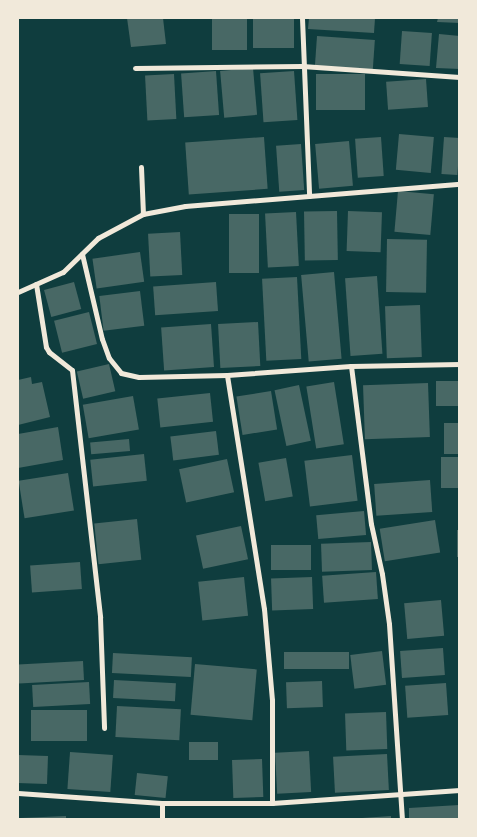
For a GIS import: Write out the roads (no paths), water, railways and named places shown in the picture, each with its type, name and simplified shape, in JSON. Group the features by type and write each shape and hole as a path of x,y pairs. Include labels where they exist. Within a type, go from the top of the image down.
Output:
{"street":[{"path":"302,18 302,66 309,196"},
{"path":"135,68 302,66 460,77"},
{"path":"141,167 143,214"},
{"path":"18,292 64,272 98,238 143,214 185,206 460,184"},
{"path":"82,254 102,338 109,358 121,373 139,378 227,375 351,366 460,364"},
{"path":"36,284 46,347 72,370 100,617 104,728"},
{"path":"351,366 369,515 389,624 402,820"},
{"path":"227,375 264,609 272,700 272,803"},
{"path":"18,793 162,803 272,803 460,790"},
{"path":"162,803 162,820"}]}
